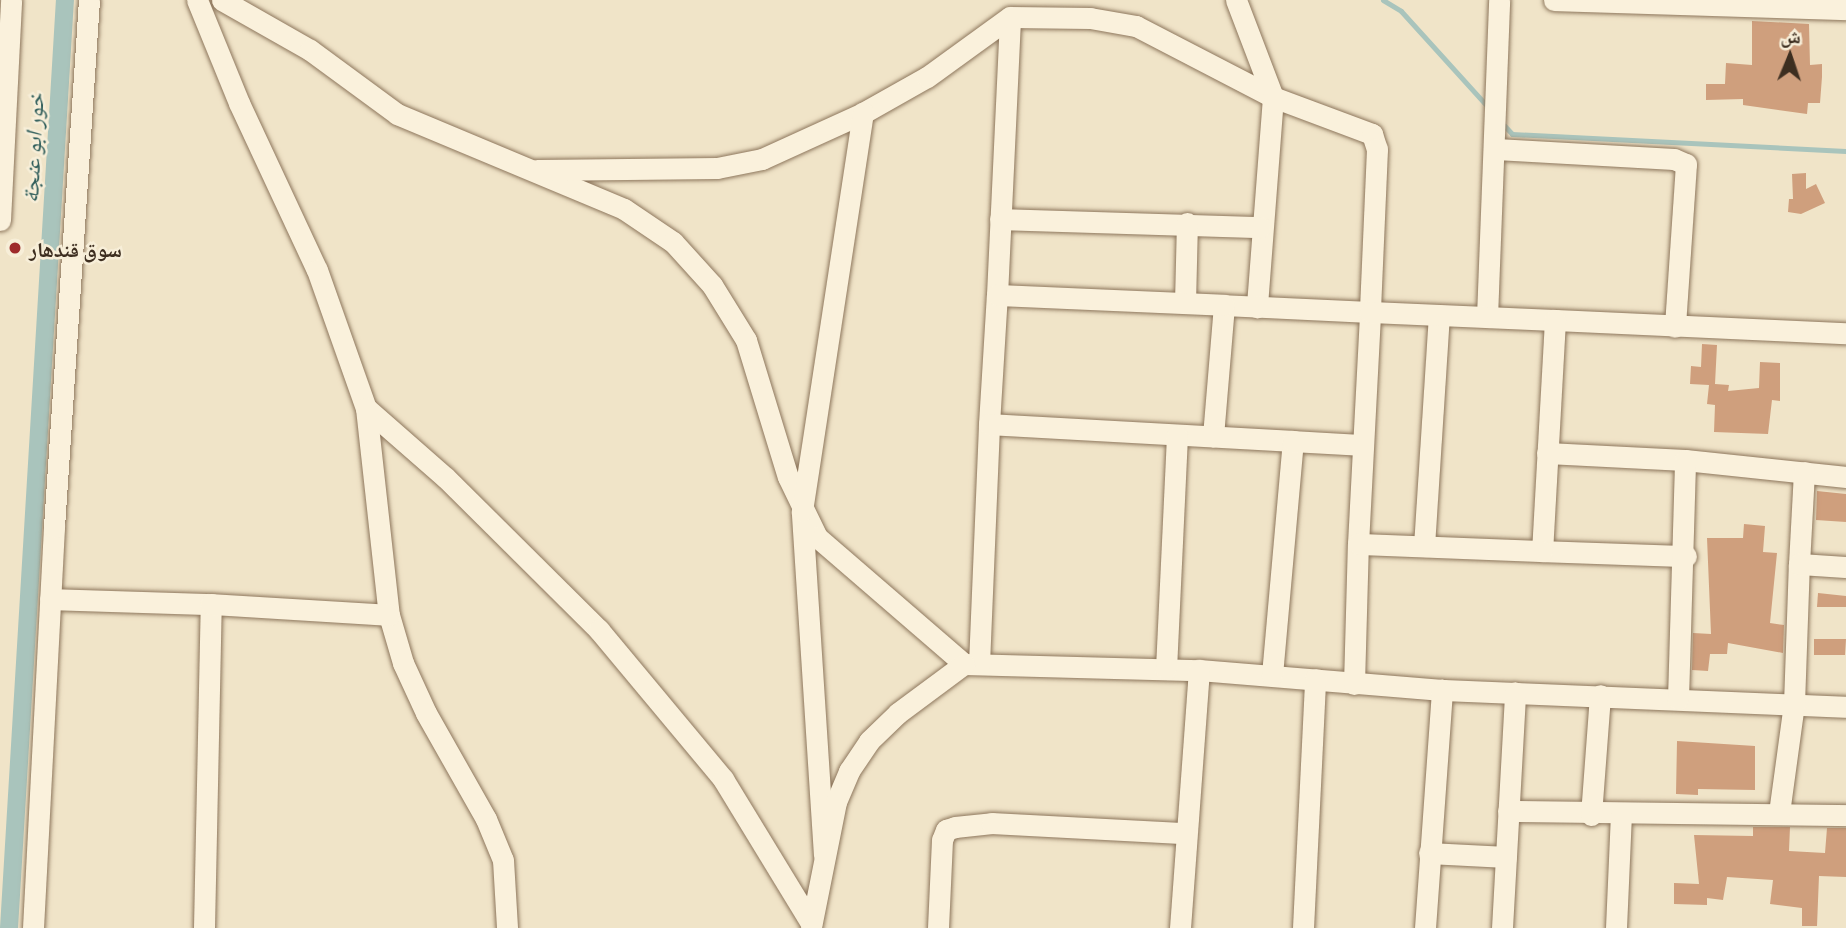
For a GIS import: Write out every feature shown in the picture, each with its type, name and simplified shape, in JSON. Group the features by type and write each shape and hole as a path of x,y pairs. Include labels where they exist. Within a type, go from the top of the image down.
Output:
{"street":[{"path":"0,220 5,39 11,0"},
{"path":"33,928 50,599 89,0"},
{"path":"197,0 239,103 317,270 366,408 389,615 403,663 426,713 486,819 503,860 507,928"},
{"path":"222,0 299,43 397,114 521,169 624,209 696,264 746,340 802,511 817,537 972,664 1199,670 1442,690 1846,707"},
{"path":"1236,0 1273,97 1260,227 1257,307"},
{"path":"1487,317 1496,149 1499,0"},
{"path":"1554,0 1846,9"},
{"path":"811,925 836,802 869,741 972,664 997,295 1010,17"},
{"path":"521,169 717,168 762,159 863,113 927,77 1010,17 1090,18 1136,26 1273,97 1366,131 1376,139 1354,684"},
{"path":"824,855 802,511 863,113"},
{"path":"1496,149 1674,159 1686,164 1675,327"},
{"path":"1000,219 1260,227"},
{"path":"1185,303 1187,223"},
{"path":"997,295 1846,333"},
{"path":"1213,436 1224,306"},
{"path":"1424,547 1439,315"},
{"path":"1542,551 1555,320"},
{"path":"366,408 446,478 599,629 716,770 757,828 811,925"},
{"path":"989,424 1363,445"},
{"path":"1166,669 1177,436"},
{"path":"1272,675 1293,441"},
{"path":"1547,453 1685,460 1846,477"},
{"path":"1678,699 1686,556 1685,460"},
{"path":"1779,813 1794,704 1804,472"},
{"path":"1358,544 1686,556"},
{"path":"1799,564 1846,567"},
{"path":"50,599 211,604 389,615"},
{"path":"204,928 211,604"},
{"path":"1180,928 1199,670"},
{"path":"1303,928 1315,680"},
{"path":"1425,928 1442,690"},
{"path":"1502,928 1516,692"},
{"path":"1591,815 1600,695"},
{"path":"1508,811 1591,815 1846,815"},
{"path":"1616,928 1621,815"},
{"path":"938,928 942,840 946,830 992,823 1185,833"},
{"path":"1429,853 1506,857"}],"building":[{"path":"1752,21 1809,24 1810,65 1822,64 1822,77 1820,103 1808,103 1807,114 1743,105 1743,99 1706,100 1706,84 1725,84 1726,63 1752,65"},
{"path":"1806,173 1806,189 1816,184 1825,203 1801,214 1788,212 1789,199 1793,199 1792,174"},
{"path":"1702,344 1717,345 1715,384 1729,385 1728,391 1759,388 1760,362 1780,363 1780,401 1772,400 1768,434 1714,432 1715,405 1707,404 1709,385 1690,384 1691,366 1701,367"},
{"path":"1817,491 1846,494 1846,522 1816,520"},
{"path":"1744,524 1765,526 1763,552 1777,553 1770,623 1784,625 1783,653 1728,643 1727,654 1710,654 1708,671 1692,670 1693,633 1711,634 1707,538 1743,538"},
{"path":"1818,593 1846,596 1846,607 1817,607"},
{"path":"1814,639 1846,639 1845,655 1814,655"},
{"path":"1677,741 1755,746 1755,790 1698,789 1698,795 1676,794"},
{"path":"1753,827 1790,827 1789,851 1825,853 1827,828 1846,828 1846,877 1819,876 1817,926 1802,926 1802,908 1770,904 1773,880 1727,877 1723,900 1707,898 1707,905 1674,904 1674,883 1699,884 1694,835 1753,836"}],"waterway":[{"name":"خور ابو عنجة","path":"9,928 65,0"},
{"path":"1383,0 1401,11 1488,107"},
{"path":"1501,122 1512,134 1846,151"}],"place":[{"name":"سوق قندهار","path":"15,248"}]}
